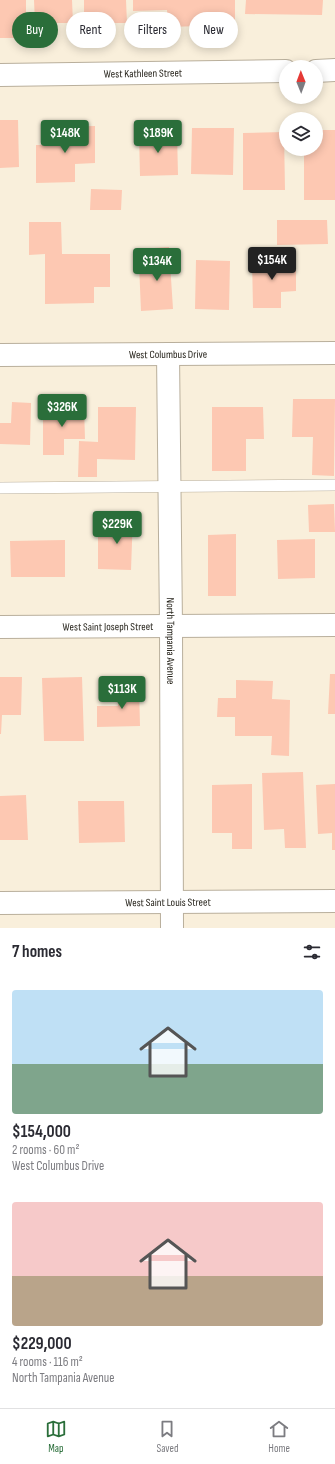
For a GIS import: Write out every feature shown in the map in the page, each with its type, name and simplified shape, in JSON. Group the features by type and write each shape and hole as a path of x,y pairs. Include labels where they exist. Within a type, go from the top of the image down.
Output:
{"street":[{"path":"323,71 335,70"},
{"name":"West Kathleen Street","path":"0,75 279,71"},
{"name":"West Columbus Drive","path":"0,356 335,353"},
{"name":"North Tampania Avenue","path":"168,354 172,928"},
{"name":"West Saint Joseph Street","path":"0,627 335,625"},
{"name":"West Saint Louis Street","path":"0,903 335,902"}],"lane":[{"path":"0,488 335,485"}],"building":[{"path":"0,0 26,0 26,12 12,12 12,38 0,38"},
{"path":"34,0 72,0 73,12 66,12 66,23 58,23 58,12 35,12"},
{"path":"84,0 126,0 127,12 124,12 124,23 116,23 116,12 84,12"},
{"path":"133,0 235,0 235,12 189,12 189,26 181,27 181,12 167,12 167,10 133,11"},
{"path":"246,0 323,0 322,15 245,14"},
{"path":"0,120 18,120 19,167 0,168"},
{"path":"95,126 95,163 75,164 75,182 36,183 36,145 56,145 56,127"},
{"path":"192,128 234,128 233,175 191,174"},
{"path":"323,130 335,130 335,200 304,200 304,156 323,156"},
{"path":"279,132 279,156 284,156 285,190 243,190 243,133"},
{"path":"177,133 178,175 140,176 139,134"},
{"path":"91,189 122,190 121,210 90,210"},
{"path":"277,220 327,220 328,244 277,245"},
{"path":"29,222 61,222 62,254 110,254 110,287 94,287 94,303 45,304 45,254 29,255"},
{"path":"169,247 173,309 141,311 139,264 155,263 154,248"},
{"path":"296,258 296,291 281,292 281,308 253,308 252,259"},
{"path":"196,260 230,261 229,310 195,309"},
{"path":"293,399 335,399 334,476 312,475 313,437 292,437"},
{"path":"12,402 31,403 30,445 0,444 0,423 11,423"},
{"path":"84,407 85,439 64,439 64,455 43,455 43,408"},
{"path":"98,407 136,407 135,460 97,459 97,477 78,477 79,441 98,442"},
{"path":"212,407 263,407 264,439 246,439 246,471 212,471"},
{"path":"334,504 335,532 309,532 308,505"},
{"path":"116,513 133,514 131,570 98,569 98,532 115,532"},
{"path":"236,534 236,596 208,596 208,535"},
{"path":"315,539 315,578 278,579 277,540"},
{"path":"65,540 65,577 11,577 10,541"},
{"path":"330,674 335,674 335,714 328,714"},
{"path":"0,677 22,677 21,715 2,715 1,734 0,734"},
{"path":"82,677 84,741 44,741 42,678"},
{"path":"236,680 273,681 272,699 290,700 289,756 271,755 272,736 235,736 235,717 217,717 218,698 236,698"},
{"path":"118,686 139,686 140,726 97,727 97,706 118,706"},
{"path":"303,772 306,848 285,848 284,829 264,830 262,773"},
{"path":"252,784 252,849 232,849 232,833 212,833 212,785"},
{"path":"335,784 335,850 332,850 332,833 318,834 316,785"},
{"path":"26,795 28,840 0,840 0,796"},
{"path":"78,801 124,801 125,842 79,843"}]}
